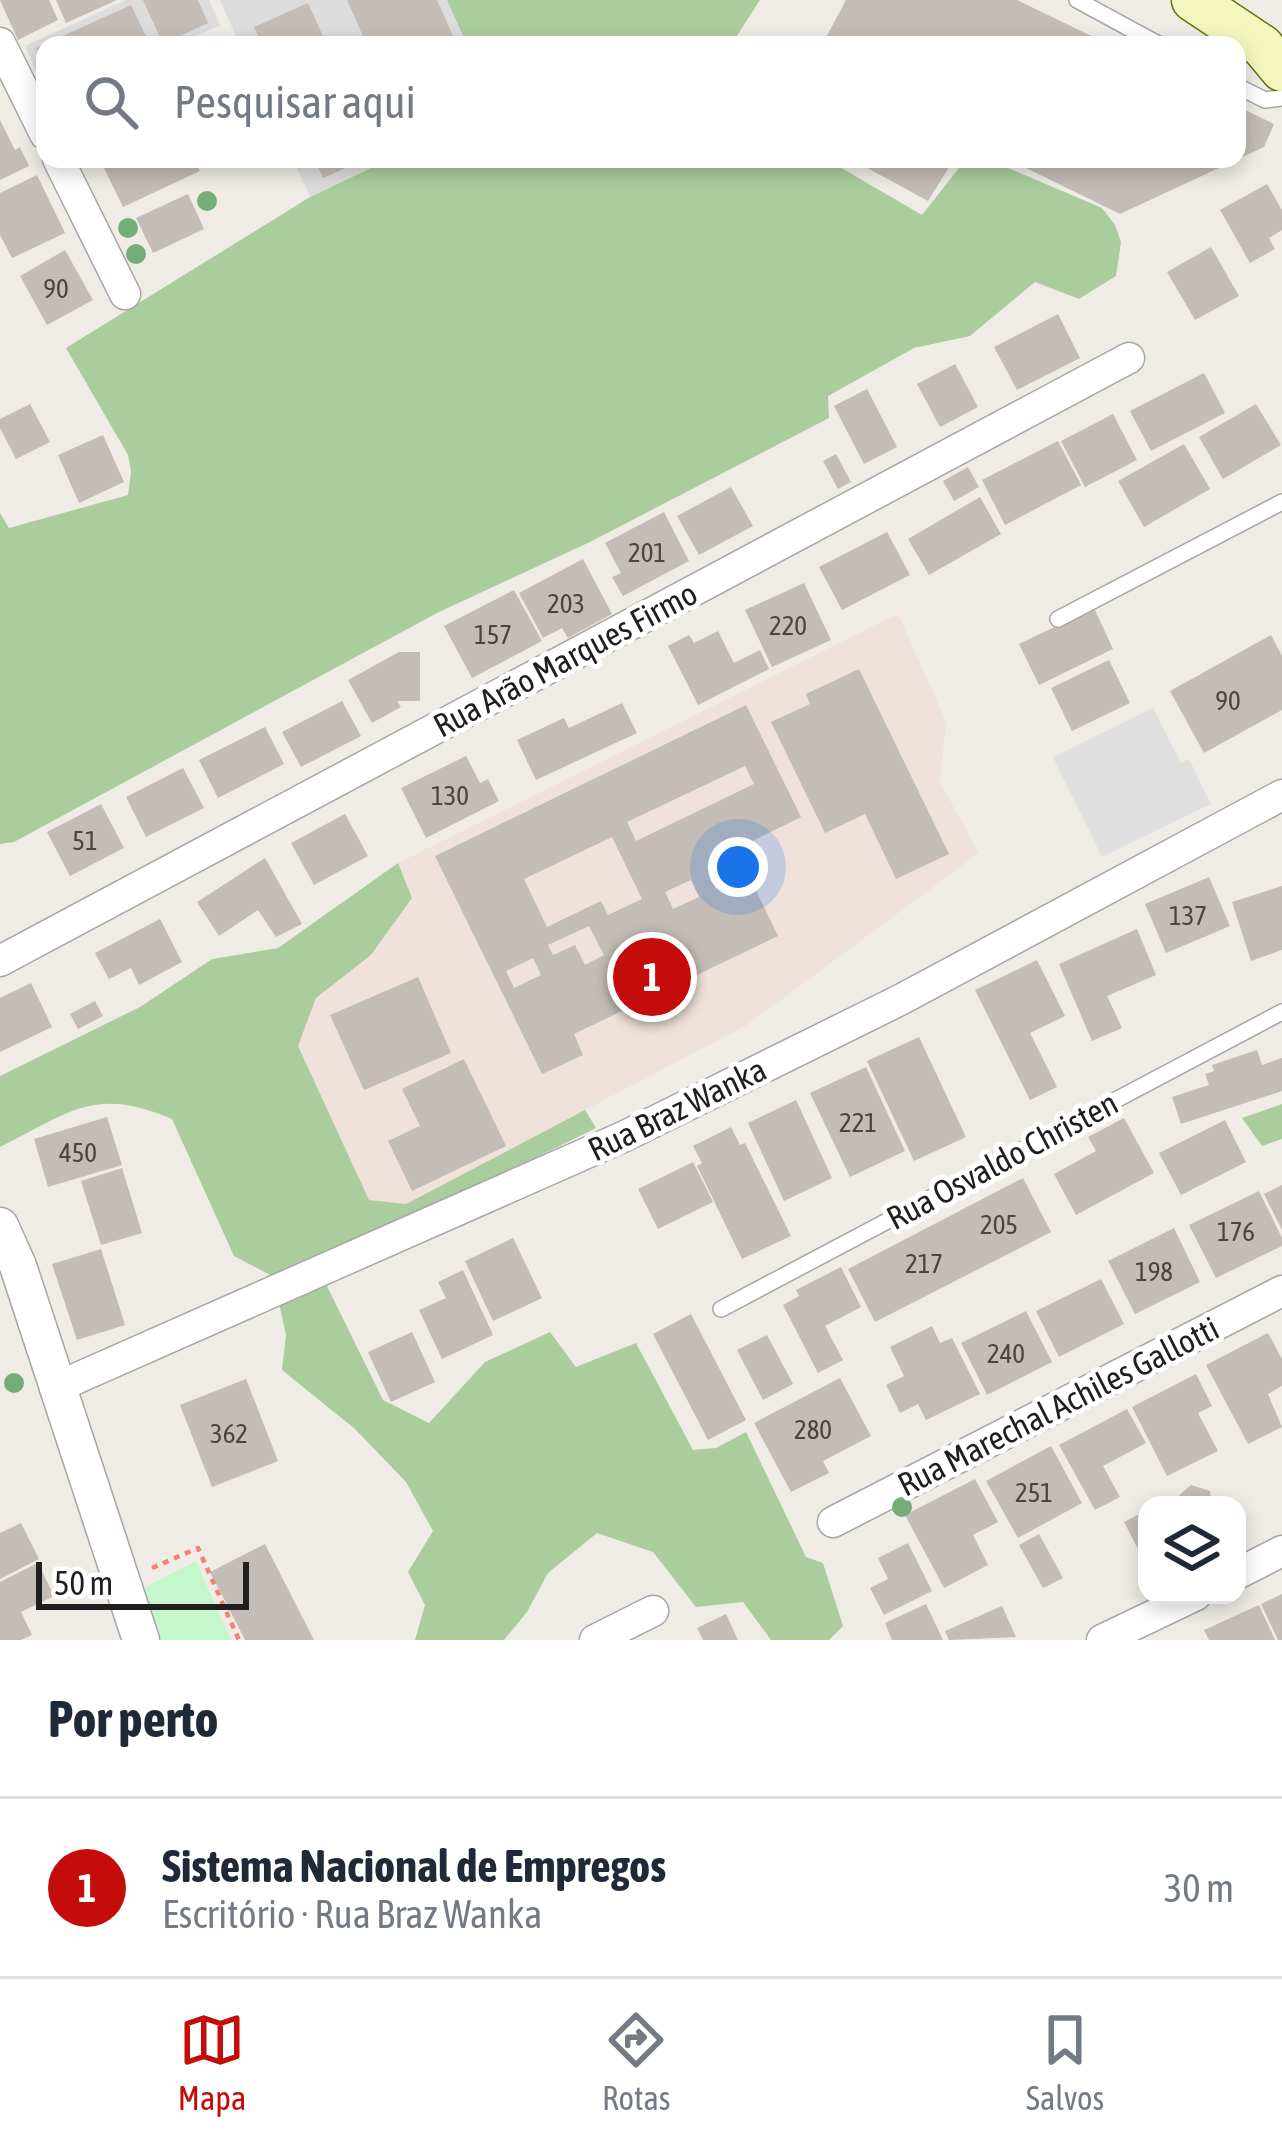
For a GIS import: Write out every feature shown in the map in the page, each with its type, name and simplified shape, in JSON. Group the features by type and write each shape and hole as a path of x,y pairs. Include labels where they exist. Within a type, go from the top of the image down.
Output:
{"main road":[{"path":"1193,0 1262,46 1282,70"}],"street":[{"path":"0,44 36,116"},
{"path":"62,168 125,295"},
{"name":"Rua Arão Marques Firmo","path":"0,961 1130,358"},
{"name":"Rua Braz Wanka","path":"56,1388 642,1127 900,1000 1282,795"},
{"path":"0,1226 18,1267 141,1640"},
{"name":"Rua Marechal Achiles Gallotti","path":"833,1522 1282,1291"},
{"path":"1246,1569 1282,1551"},
{"path":"1102,1640 1177,1604"},
{"path":"595,1640 652,1611"}],"lane":[{"path":"1077,0 1143,36"},
{"path":"1246,90 1265,100 1282,98"},
{"path":"1058,619 1282,502"},
{"name":"Rua Osvaldo Christen","path":"722,1309 1282,1012"}],"path":[{"path":"122,1581 198,1548 239,1640"}],"shaded area":[{"path":"126,0 209,0 220,25 195,36 47,36"},
{"path":"220,0 447,0 463,36 236,36"},
{"path":"36,41 36,71 25,46"},
{"path":"297,168 371,168 310,197"},
{"path":"898,614 946,721 940,782 979,853 747,1025 406,1204 369,1200 298,1046 316,998 371,955 412,899 398,863"},
{"path":"1153,708 1181,763 1189,759 1211,804 1102,857 1053,757"}],"green space":[{"path":"447,0 760,0 737,36 463,36"},
{"path":"371,168 841,168 922,215 959,168 1008,168 1102,208 1121,242 1116,276 1079,299 1035,282 970,336 914,348 828,396 829,418 590,542 437,613 14,842 0,844 0,513 9,528 128,495 128,455 66,348 310,197"},
{"path":"398,863 412,898 371,955 316,998 298,1046 369,1200 406,1204 585,1110 596,1128 406,1222 272,1276 234,1256 172,1119 145,1109 102,1104 65,1114 0,1147 0,1076 140,1007 212,959 278,948"},
{"path":"1282,1104 1282,1139 1262,1146 1242,1118"},
{"path":"325,1282 383,1400 429,1423 485,1362 550,1332 576,1367 636,1343 693,1450 716,1448 746,1432 806,1557 823,1563 843,1626 829,1640 771,1640 743,1602 696,1607 653,1552 597,1533 548,1573 527,1612 504,1640 415,1640 425,1605 408,1572 433,1531 406,1482 355,1429 282,1370 286,1335 278,1299"},
{"path":"196,1561 231,1640 160,1640 143,1588"}],"building":[{"path":"0,0 49,0 58,20 18,40"},
{"path":"56,0 117,0 66,23"},
{"path":"143,0 198,0 208,23 180,36 159,36"},
{"path":"347,0 437,0 453,36 363,36"},
{"path":"846,0 1017,0 1091,36 827,36"},
{"path":"308,3 323,36 258,36 254,27"},
{"path":"131,5 146,36 63,36"},
{"path":"1246,110 1274,124 1264,147 1246,155"},
{"path":"0,120 29,166 0,180"},
{"path":"104,168 200,171 123,207"},
{"path":"318,168 346,168 323,178"},
{"path":"868,168 948,168 928,201"},
{"path":"1026,168 1219,168 1120,214"},
{"path":"37,175 65,233 12,258 0,235 0,193"},
{"path":"1267,184 1282,210 1282,230 1269,238 1275,249 1250,263 1220,210"},
{"path":"188,194 204,229 153,253 136,218"},
{"path":"1211,247 1239,296 1195,320 1167,272"},
{"path":"65,250 93,300 47,325 20,276"},
{"path":"1058,314 1080,358 1017,390 994,347"},
{"path":"955,364 978,407 940,427 917,384"},
{"path":"1204,373 1225,413 1151,451 1130,411"},
{"path":"867,389 897,447 864,464 834,406"},
{"path":"30,404 50,442 16,459 0,419"},
{"path":"1256,404 1281,445 1223,479 1199,437"},
{"path":"1113,414 1137,460 1085,487 1061,441"},
{"path":"103,435 124,482 79,503 58,455"},
{"path":"1058,441 1081,485 1005,525 982,480"},
{"path":"1184,444 1210,489 1144,527 1118,481"},
{"path":"836,454 851,482 838,489 823,461"},
{"path":"968,467 979,487 954,501 943,481"},
{"path":"731,487 753,526 699,555 677,516"},
{"path":"980,497 1001,534 929,575 908,539"},
{"path":"664,512 689,561 623,596 612,577 621,573 605,543"},
{"path":"887,532 910,575 842,610 819,567"},
{"path":"583,559 612,614 568,638 562,628 543,638 519,593"},
{"path":"804,583 831,640 772,667 745,610"},
{"path":"514,590 542,641 472,678 444,626"},
{"path":"1094,608 1113,649 1039,685 1019,644"},
{"path":"718,631 734,663 760,650 769,669 698,705 668,646 689,635 694,643"},
{"path":"1271,635 1282,656 1282,710 1204,753 1170,691"},
{"path":"399,652 420,652 420,701 397,701 401,707 372,723 348,680"},
{"path":"1109,660 1130,703 1072,731 1051,688"},
{"path":"859,669 949,854 896,879 865,814 825,833 771,722 810,704 806,694"},
{"path":"342,701 361,736 301,767 282,732"},
{"path":"622,703 637,733 536,780 517,740 564,718 569,728"},
{"path":"746,705 801,817 736,849 778,936 574,1034 583,1055 542,1074 435,856","holes":["745,766 754,784 636,841 627,822","612,837 642,899 608,915 601,901 547,927 524,879","691,880 699,897 673,909 665,892","589,926 604,955 585,965 575,945 553,955 548,945","533,958 541,975 514,988 506,971"]},
{"path":"265,727 284,764 218,798 199,760"},
{"path":"466,756 480,783 488,779 499,801 426,838 401,788"},
{"path":"183,768 204,808 146,837 126,797"},
{"path":"101,804 124,848 70,876 47,832"},
{"path":"345,814 368,856 314,885 291,843"},
{"path":"265,858 302,924 276,937 258,910 219,936 197,902"},
{"path":"1209,877 1230,926 1166,953 1145,904"},
{"path":"1282,886 1282,950 1251,961 1232,902"},
{"path":"160,919 182,962 139,985 131,968 109,979 95,953"},
{"path":"1137,929 1156,975 1107,996 1122,1028 1092,1041 1059,964"},
{"path":"1037,960 1065,1016 1030,1033 1057,1087 1030,1100 975,990"},
{"path":"418,977 451,1053 364,1090 330,1015"},
{"path":"31,983 52,1027 0,1052 0,998"},
{"path":"95,1001 103,1016 78,1029 70,1014"},
{"path":"919,1037 966,1137 914,1161 867,1061"},
{"path":"1257,1050 1262,1065 1282,1058 1282,1091 1181,1124 1172,1097 1209,1085 1205,1074 1214,1071 1212,1065"},
{"path":"464,1059 506,1146 412,1191 388,1141 420,1126 402,1089"},
{"path":"866,1067 905,1151 850,1177 810,1093"},
{"path":"796,1100 832,1178 784,1201 748,1123"},
{"path":"107,1117 122,1165 48,1187 34,1139"},
{"path":"1124,1118 1154,1173 1076,1215 1054,1174 1096,1151 1088,1137"},
{"path":"1225,1120 1246,1162 1181,1195 1159,1153"},
{"path":"731,1127 740,1145 745,1143 791,1236 742,1259 697,1166 702,1163 693,1146"},
{"path":"693,1162 713,1202 658,1229 638,1189"},
{"path":"122,1168 142,1233 101,1245 81,1181"},
{"path":"1023,1178 1051,1232 875,1322 848,1269"},
{"path":"1282,1185 1282,1230 1264,1194"},
{"path":"1259,1191 1282,1246 1216,1278 1189,1225"},
{"path":"1174,1228 1200,1282 1135,1314 1108,1261"},
{"path":"513,1238 542,1298 493,1321 465,1261"},
{"path":"101,1249 125,1325 77,1340 52,1264"},
{"path":"841,1267 861,1307 825,1326 843,1360 818,1373 783,1305 799,1296 796,1290"},
{"path":"463,1270 493,1335 442,1359 419,1310 446,1298 438,1282"},
{"path":"1101,1279 1124,1324 1059,1357 1036,1311"},
{"path":"1026,1311 1052,1362 987,1395 961,1343"},
{"path":"691,1314 746,1420 708,1440 653,1334"},
{"path":"932,1326 940,1343 952,1338 980,1394 926,1420 918,1404 900,1413 886,1385 904,1376 890,1347"},
{"path":"412,1332 435,1382 391,1402 368,1352"},
{"path":"1268,1333 1282,1359 1282,1386 1268,1394 1282,1427 1248,1444 1206,1365"},
{"path":"767,1335 793,1384 763,1400 737,1350"},
{"path":"1196,1374 1212,1406 1198,1413 1218,1451 1167,1476 1132,1407"},
{"path":"840,1378 871,1436 823,1461 829,1473 791,1492 754,1423"},
{"path":"246,1379 278,1461 212,1487 180,1405"},
{"path":"1127,1409 1146,1443 1103,1466 1120,1497 1095,1510 1059,1445"},
{"path":"1051,1446 1082,1503 1018,1538 986,1481"},
{"path":"975,1479 998,1522 973,1535 988,1565 944,1588 905,1515"},
{"path":"1191,1485 1210,1491 1211,1496 1178,1496"},
{"path":"1138,1515 1138,1549 1124,1522"},
{"path":"21,1523 39,1559 0,1579 0,1533"},
{"path":"1039,1534 1063,1578 1043,1588 1019,1545"},
{"path":"908,1543 932,1591 884,1615 870,1588 888,1579 878,1558"},
{"path":"265,1544 314,1640 245,1640 210,1572"},
{"path":"38,1563 54,1596 21,1612 32,1635 0,1640 0,1582"},
{"path":"1282,1594 1282,1640 1278,1640 1261,1604"},
{"path":"926,1604 943,1640 892,1640 885,1623"},
{"path":"1259,1605 1275,1640 1209,1640 1204,1630"},
{"path":"1002,1606 1016,1637 949,1640 945,1631"},
{"path":"726,1614 738,1640 703,1640 697,1628"}],"place":[{"name":"Sistema Nacional de Empregos","path":"652,977"}]}
